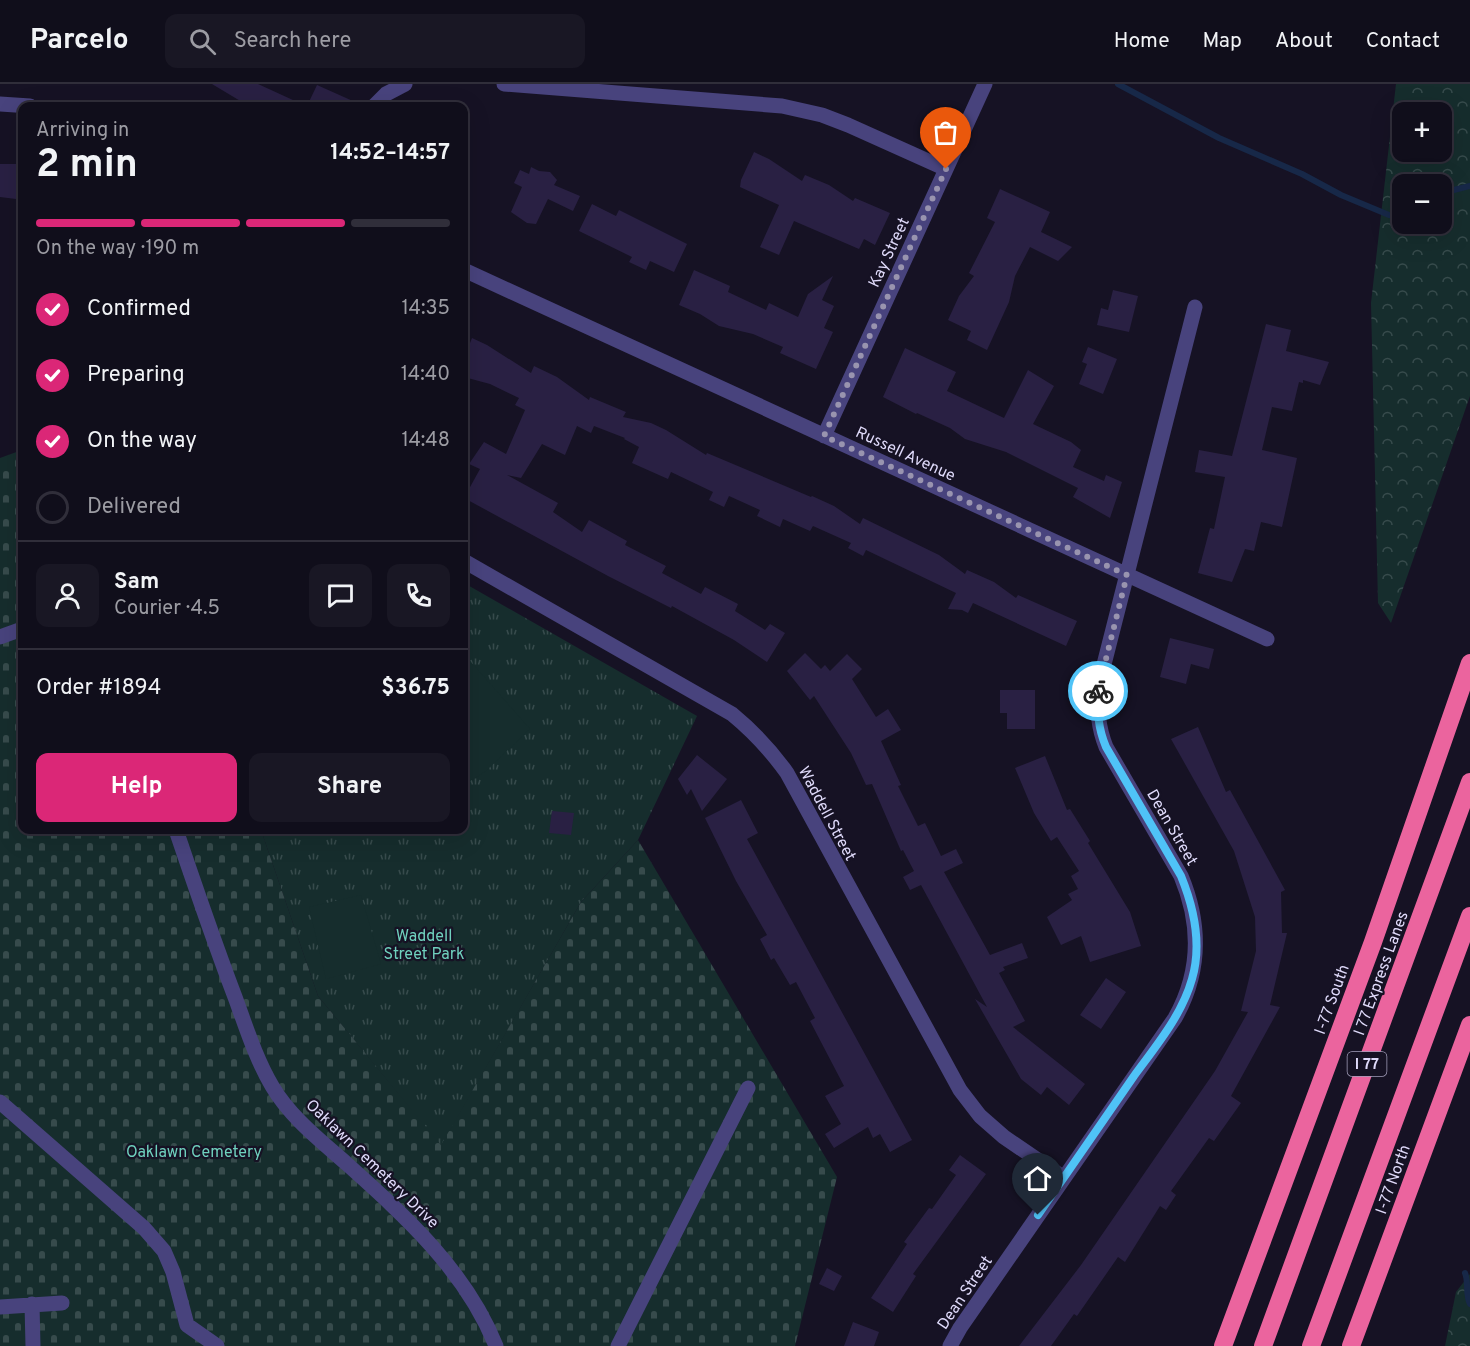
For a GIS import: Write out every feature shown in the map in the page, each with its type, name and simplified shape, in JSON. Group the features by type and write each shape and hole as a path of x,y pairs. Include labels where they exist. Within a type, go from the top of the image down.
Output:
{"highway":[{"name":"I-77 South","path":"1223,1346 1372,942 1470,663"},
{"name":"I 77 Express Lanes","path":"1263,1346 1470,782"},
{"name":"I 77","path":"1311,1346 1470,916"},
{"name":"I-77 North","path":"1352,1346 1470,1025"}],"street":[{"path":"378,102 386,94 405,84"},
{"path":"504,84 782,106 822,115 946,169"},
{"name":"Kay Street","path":"824,436 985,84"},
{"path":"0,104 18,105"},
{"name":"Russell Avenue","path":"468,272 1267,639"},
{"name":"Dean Street","path":"950,1346 960,1328 1175,1018 1192,979 1196,936 1187,890 1106,747 1101,735 1097,712 1098,688 1195,307"},
{"name":"Waddell Street","path":"468,563 732,714 757,735 787,773 960,1090 980,1116 1004,1137 1064,1178"},
{"path":"0,637 18,630"},
{"name":"Oaklawn Cemetery Drive","path":"177,834 247,1029 272,1086 305,1127 386,1198 431,1244 461,1281 489,1328 496,1346"},
{"path":"618,1346 748,1088"},
{"path":"0,1102 144,1228 164,1251 173,1272 187,1325 217,1346"},
{"path":"0,1307 62,1302"},
{"path":"32,1304 33,1346"}],"green space":[{"path":"1396,84 1470,84 1470,396 1391,623 1378,603 1371,303 1392,119 1392,162 1452,162 1452,102 1394,102"},
{"name":"Oaklawn Cemetery","path":"18,451 18,834 262,834 318,996 441,1145 581,902 638,840 837,1177 795,1346 0,1346 0,458"},
{"name":"Waddell Street Park","path":"468,585 697,716 638,840 581,902 441,1146 318,996 262,834 468,834"},
{"path":"468,659 530,729 486,771 468,782"},
{"path":"361,895 381,964 326,979 309,907"},
{"path":"1470,1274 1470,1346 1445,1346 1456,1292"}],"building":[{"path":"212,84 258,84 297,102 254,102 250,100 242,102"},
{"path":"317,85 355,102 309,102"},
{"path":"754,152 802,181 805,175 829,185 853,201 855,198 890,213 875,245 864,239 859,249 794,221 779,255 760,247 779,205 740,187"},
{"path":"0,164 18,164 16,199 0,197"},
{"path":"531,167 539,171 550,172 557,180 554,185 580,196 573,211 548,199 536,224 527,223 511,212 522,187 514,183 520,170 529,174"},
{"path":"1000,189 1050,212 1041,232 1072,247 1058,261 1030,247 1015,276 1009,302 987,350 967,340 971,331 948,320 959,296 974,276 969,273 995,222 987,218"},
{"path":"592,204 616,216 619,210 687,244 674,272 650,261 646,270 629,262 632,257 579,231"},
{"path":"694,270 730,286 728,292 766,310 769,303 798,317 808,294 833,276 822,300 834,306 824,328 833,332 816,369 780,353 783,347 753,334 719,326 679,305"},
{"path":"1113,290 1138,296 1129,332 1097,325 1101,308 1108,310"},
{"path":"1266,324 1291,330 1286,351 1329,362 1320,385 1303,380 1303,383 1299,382 1292,411 1272,407 1262,450 1297,458 1282,527 1261,522 1254,551 1245,549 1232,582 1198,573 1210,528 1214,529 1225,477 1195,472 1199,450 1232,456"},
{"path":"472,338 531,373 534,366 557,377 589,400 590,397 626,412 623,417 651,423 706,455 707,453 834,506 860,524 863,518 939,555 965,574 967,570 994,582 1016,598 1018,595 1077,621 1066,646 973,603 968,613 948,609 956,593 866,550 863,556 848,548 851,543 813,526 810,531 783,519 780,527 757,516 760,510 729,496 724,507 709,500 713,492 671,472 668,479 632,463 639,447 625,438 594,426 591,433 577,426 565,455 542,444 521,478 507,475 558,503 553,512 582,532 589,520 627,541 625,545 666,566 662,573 701,594 705,587 738,604 735,611 765,630 770,624 785,633 767,662 734,640 672,606 671,608 608,576 468,500 468,491 480,469 469,464 484,442 506,454 525,410 515,405 519,398 490,384 468,378 468,348"},
{"path":"1088,347 1117,359 1103,394 1079,384 1087,364 1082,362"},
{"path":"905,348 956,372 947,391 1004,418 1028,370 1054,386 1033,424 1071,442 1081,450 1073,467 1104,481 1106,475 1122,482 1110,518 1073,497 1078,488 1006,452 965,439 950,428 883,397"},
{"path":"1170,638 1214,649 1209,669 1191,664 1186,684 1160,677"},
{"path":"805,653 821,669 825,665 830,671 847,654 862,669 852,679 876,717 888,709 901,730 881,741 901,785 898,786 918,826 925,823 941,856 956,849 963,863 944,872 990,955 1022,943 1028,958 1003,967 1005,970 999,973 1025,1021 1013,1027 1085,1084 1069,1105 1047,1087 1041,1095 1021,1079 975,999 987,1007 921,885 910,890 903,877 914,871 903,850 901,851 872,784 866,785 851,753 814,696 810,700 787,671"},
{"path":"1000,690 1035,690 1035,729 1007,729 1007,713 1000,713"},
{"path":"1198,727 1226,792 1230,790 1285,890 1281,892 1282,933 1287,933 1270,1005 1280,1007 1231,1096 1241,1103 1214,1141 1209,1138 1171,1191 1176,1195 1166,1210 1160,1206 1125,1262 1118,1257 1077,1316 1074,1314 1051,1346 1019,1346 1081,1265 1215,1071 1248,1012 1241,1011 1256,951 1255,917 1234,851 1171,739"},
{"path":"697,755 727,779 702,811 691,789 687,795 678,779"},
{"path":"1045,756 1067,810 1070,809 1090,841 1088,843 1130,912 1141,946 1090,962 1081,936 1061,945 1047,917 1072,900 1068,894 1078,889 1071,876 1079,871 1057,837 1051,841 1034,813 1015,768"},
{"path":"741,800 758,833 747,839 912,1140 890,1152 880,1134 873,1138 868,1127 834,1148 825,1134 841,1124 825,1096 844,1086 810,1021 815,1018 796,982 790,985 774,958 771,960 760,939 767,935 736,881 705,818"},
{"path":"552,811 574,813 571,835 549,833"},
{"path":"1106,978 1126,992 1101,1029 1080,1015"},
{"path":"960,1155 986,1174 913,1274 916,1276 893,1312 871,1298 907,1244 904,1242 929,1208 932,1209 956,1175 949,1170"},
{"path":"827,1268 842,1276 834,1291 819,1284"},
{"path":"853,1322 879,1332 874,1346 844,1346"}],"waterway":[{"path":"1118,84 1219,138 1302,174 1341,195 1392,215"},
{"path":"1452,190 1470,186"},
{"path":"1465,1273 1470,1304"}],"way so far":[{"path":"946,169 824,436 1127,575 1098,691"}],"route":[{"path":"1038,1215 1175,1018 1182,1006 1195,965 1196,936 1187,890 1106,747 1101,735 1097,712 1098,691"}]}
